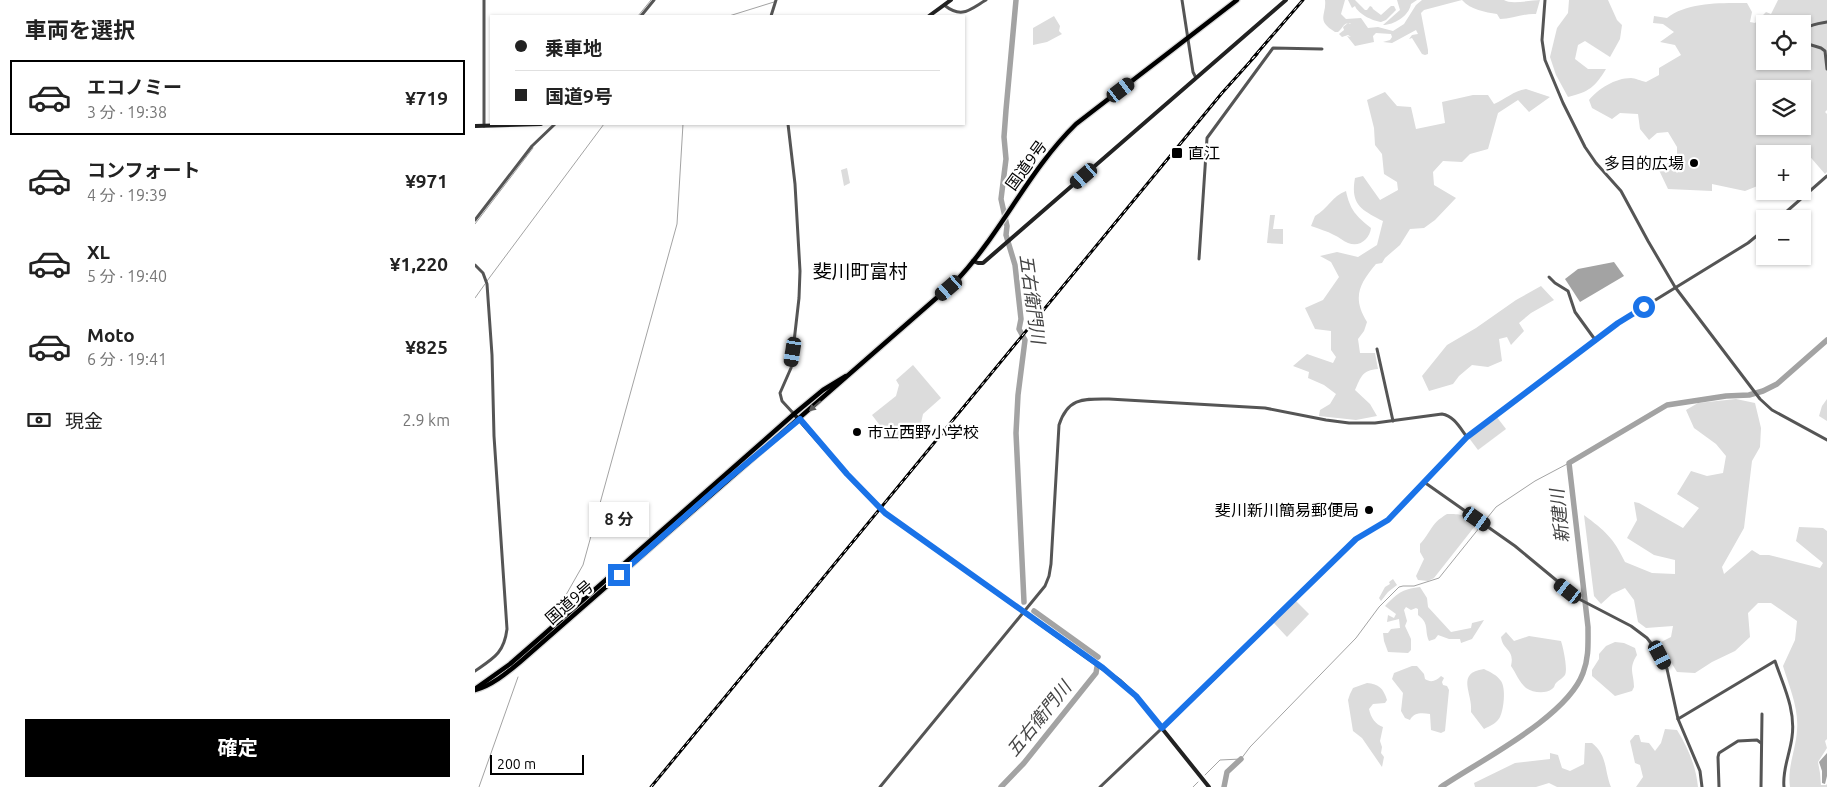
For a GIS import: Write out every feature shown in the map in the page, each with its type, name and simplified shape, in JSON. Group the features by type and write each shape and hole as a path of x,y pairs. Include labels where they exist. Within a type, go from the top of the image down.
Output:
{"highway":[{"name":"国道9号","path":"475,690 482,689 518,664 957,280 973,262 1046,156 1071,129 1237,0"},
{"name":"国道9号","path":"475,690 535,643 794,414 823,390 857,369"}],"main road":[{"path":"930,15 951,0"},
{"path":"973,262 978,264 983,262 1005,244 1287,0"},
{"path":"475,126 512,125"},
{"path":"794,414 847,474 885,513 1120,681 1136,696 1209,787"}],"street":[{"path":"483,0 484,126"},
{"path":"642,15 654,0"},
{"path":"771,15 776,0"},
{"path":"945,5 957,13 963,13 986,0"},
{"path":"1182,0 1193,72 1196,78"},
{"path":"1545,0 1542,40 1545,60 1563,103 1590,155 1618,185 1675,287 1759,399 1772,410 1827,440"},
{"path":"1827,22 1809,25 1804,34 1808,44 1822,48 1826,53 1827,69"},
{"path":"1199,259 1207,138 1273,48 1322,49"},
{"path":"475,220 532,146 554,125"},
{"path":"787,125 795,184 800,272 791,368 780,393 782,401 794,414"},
{"path":"1788,210 1827,176"},
{"path":"1100,787 1356,539 1388,520 1467,437 1618,323 1756,237"},
{"path":"475,265 483,273 487,284 492,355 494,436 507,629 500,651 493,660 475,671"},
{"path":"1549,278 1568,290 1575,312 1596,341"},
{"path":"1377,349 1393,421"},
{"path":"880,787 1039,596 1049,576 1051,564 1059,425 1065,410 1077,401 1087,399 1265,408 1349,423 1393,421 1442,414 1453,419 1467,437"},
{"path":"1424,482 1515,546 1557,583 1583,602 1631,626 1650,642 1660,655 1667,669 1678,719 1699,771 1701,787"},
{"path":"1678,719 1775,661 1790,704 1793,720 1792,737 1783,775 1783,787"},
{"path":"1761,787 1762,714"},
{"path":"1719,787 1719,752 1741,740 1757,740 1761,743"}],"shaded area":[{"path":"1325,0 1345,0 1341,14 1346,19 1361,18 1368,28 1378,27 1393,31 1404,24 1416,5 1422,0 1462,0 1424,10 1421,13 1428,50 1428,54 1425,55 1422,54 1412,38 1409,39 1412,35 1418,34 1416,30 1392,43 1383,42 1390,40 1391,34 1376,33 1373,36 1374,42 1355,46 1347,36 1351,37 1348,35 1342,37 1339,34 1348,23 1344,25 1338,32 1335,32 1325,24 1323,17"},
{"path":"1348,0 1355,0 1365,10 1370,6 1381,15 1391,6 1394,6 1396,10 1386,20 1381,22 1370,19 1355,6 1352,8"},
{"path":"1397,0 1417,0 1411,4 1410,8 1400,19 1383,25 1400,10"},
{"path":"1462,0 1504,0 1516,2 1540,0 1536,14 1500,19 1497,14 1474,8"},
{"path":"1569,0 1608,0 1617,20 1622,25 1620,39 1610,57 1585,41 1578,45 1575,59 1588,69 1606,69 1591,88 1568,97 1556,75 1550,57 1557,28 1568,13"},
{"path":"1778,0 1827,0 1827,110 1825,112 1827,114 1827,172 1825,174 1811,158 1811,145 1756,145 1756,187 1745,191 1712,184 1712,191 1668,189 1658,168 1677,159 1677,147 1668,132 1657,133 1649,140 1640,129 1638,114 1620,113 1612,119 1592,108 1589,100 1602,88 1613,82 1625,78 1634,78 1646,82 1659,75 1659,68 1681,55 1675,45 1660,42 1674,32 1663,24 1653,23 1654,16 1667,18 1684,9 1705,4 1747,3 1752,12 1750,22 1756,22 1756,70 1811,70 1811,15 1763,15 1766,12 1771,14"},
{"path":"1054,16 1060,26 1059,31 1062,34 1047,42 1033,45 1033,28"},
{"path":"1526,89 1550,97 1529,112 1518,100 1498,113 1488,149 1470,154 1462,162 1443,161 1433,172 1434,185 1456,198 1435,220 1424,228 1410,229 1400,245 1382,263 1376,264 1365,278 1359,298 1362,313 1367,322 1364,331 1358,339 1360,353 1375,353 1378,369 1365,373 1355,390 1370,404 1377,416 1356,420 1319,416 1320,410 1330,404 1336,394 1324,385 1308,378 1309,372 1293,366 1307,354 1333,363 1336,357 1331,350 1331,331 1315,329 1305,308 1323,300 1339,277 1331,262 1320,256 1337,252 1358,257 1377,245 1383,221 1359,206 1354,195 1355,178 1363,176 1380,200 1398,190 1397,182 1384,174 1382,154 1375,145 1374,128 1367,100 1385,92 1397,106 1411,107 1416,129 1445,123 1442,102 1473,95 1488,95 1494,104 1517,91"},
{"path":"847,168 850,183 844,186 841,170"},
{"path":"1346,191 1354,212 1371,228 1369,235 1364,241 1357,244 1348,243 1311,226 1315,216 1337,196"},
{"path":"1270,215 1275,215 1273,229 1283,229 1283,244 1267,243"},
{"path":"1614,262 1624,276 1580,302 1565,279 1578,269"},
{"path":"1541,286 1554,300 1531,313 1519,323 1524,331 1511,345 1507,337 1499,339 1502,361 1488,367 1472,365 1453,384 1429,391 1422,376 1447,345"},
{"path":"913,365 941,398 923,414 921,423 898,441 897,435 888,436 872,415 896,396 899,385 896,380"},
{"path":"1736,399 1755,403 1761,428 1760,447 1752,461 1744,528 1722,567 1724,574 1752,550 1760,555 1769,555 1820,568 1823,563 1796,541 1799,527 1823,528 1827,531 1827,739 1825,741 1827,748 1818,762 1821,785 1827,784 1827,787 1790,787 1789,780 1797,722 1793,697 1783,666 1795,640 1797,621 1771,603 1758,603 1748,613 1750,637 1735,651 1695,673 1677,672 1659,643 1671,637 1673,626 1646,628 1638,622 1634,600 1625,588 1612,594 1601,604 1594,596 1584,515 1608,535 1625,562 1652,573 1675,574 1675,560 1654,555 1627,538 1637,520 1634,502 1683,528 1699,508 1677,494 1691,471 1707,476 1723,473 1726,456 1716,444 1694,428 1686,410 1698,403"},
{"path":"1827,399 1827,421 1819,416 1822,406"},
{"path":"1496,416 1506,429 1478,450 1469,438"},
{"path":"1447,514 1467,517 1475,526 1434,578 1428,581 1418,580 1416,576 1424,559 1420,552 1420,544 1434,524"},
{"path":"1393,579 1397,585 1381,601 1379,598 1385,587"},
{"path":"1420,587 1427,598 1428,607 1451,632 1471,628 1472,623 1484,620 1472,639 1461,643 1460,639 1449,639 1438,635 1435,639 1429,641 1424,621 1418,615 1418,609 1411,610 1406,607 1404,610 1407,621 1405,626 1411,639 1411,650 1408,653 1388,652 1383,633 1388,633 1391,629 1400,628 1399,619 1387,622 1388,615 1394,618 1396,614 1385,606 1400,593 1408,589"},
{"path":"1296,601 1309,614 1287,637 1273,622"},
{"path":"1506,632 1514,641 1529,636 1561,641 1566,672 1552,689 1546,692 1536,692 1529,690 1521,683 1511,666 1510,653 1502,642 1501,637"},
{"path":"1615,642 1624,643 1635,648 1637,655 1632,668 1634,687 1632,691 1615,696 1592,676 1592,670 1599,659 1599,654 1606,646"},
{"path":"1417,666 1424,674 1425,679 1429,681 1433,681 1441,676 1444,678 1443,685 1447,686 1449,690 1445,731 1441,733 1431,730 1430,714 1416,714 1410,720 1405,718 1401,711 1403,693 1392,679 1394,673"},
{"path":"1484,669 1499,679 1503,684 1504,693 1499,719 1484,729 1471,712 1467,685 1470,675 1475,671"},
{"path":"1367,683 1380,687 1387,700 1385,703 1373,704 1369,709 1374,720 1383,727 1380,741 1381,753 1384,757 1382,767 1362,738 1353,731 1348,700 1353,688"},
{"path":"1665,729 1677,730 1681,737 1693,764 1698,787 1636,787 1643,777 1640,765 1635,763 1630,741 1635,735 1639,735 1641,742 1649,743 1655,751 1661,743"},
{"path":"1585,743 1592,743 1601,753 1611,787 1557,787 1549,783 1536,787 1475,787 1474,783 1515,763 1550,759 1550,753 1558,755 1562,768 1570,771 1584,764"},
{"path":"1827,753 1825,784 1822,783 1822,771 1819,762"}],"waterway":[{"path":"639,15 651,0"},
{"name":"五右衛門川","path":"1016,0 1004,137 1006,159 1001,199 1007,226 1006,235 1015,265 1021,319 1019,329 1025,340 1018,395 1016,433 1024,602"},
{"path":"732,15 774,2"},
{"path":"487,281 603,125"},
{"path":"554,616 583,565 677,224 683,125"},
{"path":"475,224 533,148"},
{"path":"475,298 485,284"},
{"name":"新建川","path":"1441,787 1499,751 1542,721 1560,706 1574,689 1583,673 1587,656 1588,627 1569,463 1667,405 1726,396 1749,395 1763,391 1777,384 1827,340"},
{"path":"1205,775 1220,760 1241,759 1250,747 1356,638 1379,607 1399,587 1414,586 1439,578 1496,507 1535,481 1569,463"},
{"name":"五右衛門川","path":"1034,611 1098,657"},
{"name":"五右衛門川","path":"1001,787 1024,763 1096,673 1097,667"},
{"path":"479,787 518,677"},
{"path":"1224,787 1227,772 1241,759"},
{"path":"1193,787 1198,782"}],"railway":[{"path":"1252,59 1303,0"},
{"path":"651,787 1222,93 1257,54"}],"place":[{"name":"直江","path":"1177,153"},
{"name":"多目的広場","path":"1694,163"},
{"name":"市立西野小学校","path":"857,432"},
{"name":"斐川新川簡易郵便局","path":"1369,510"}],"district":[{"name":"斐川町富村","path":"860,271"}],"route":[{"path":"619,575 723,483 800,419 847,474 885,513 1120,681 1136,696 1162,728 1356,539 1388,520 1467,437 1618,323 1644,307"}]}
